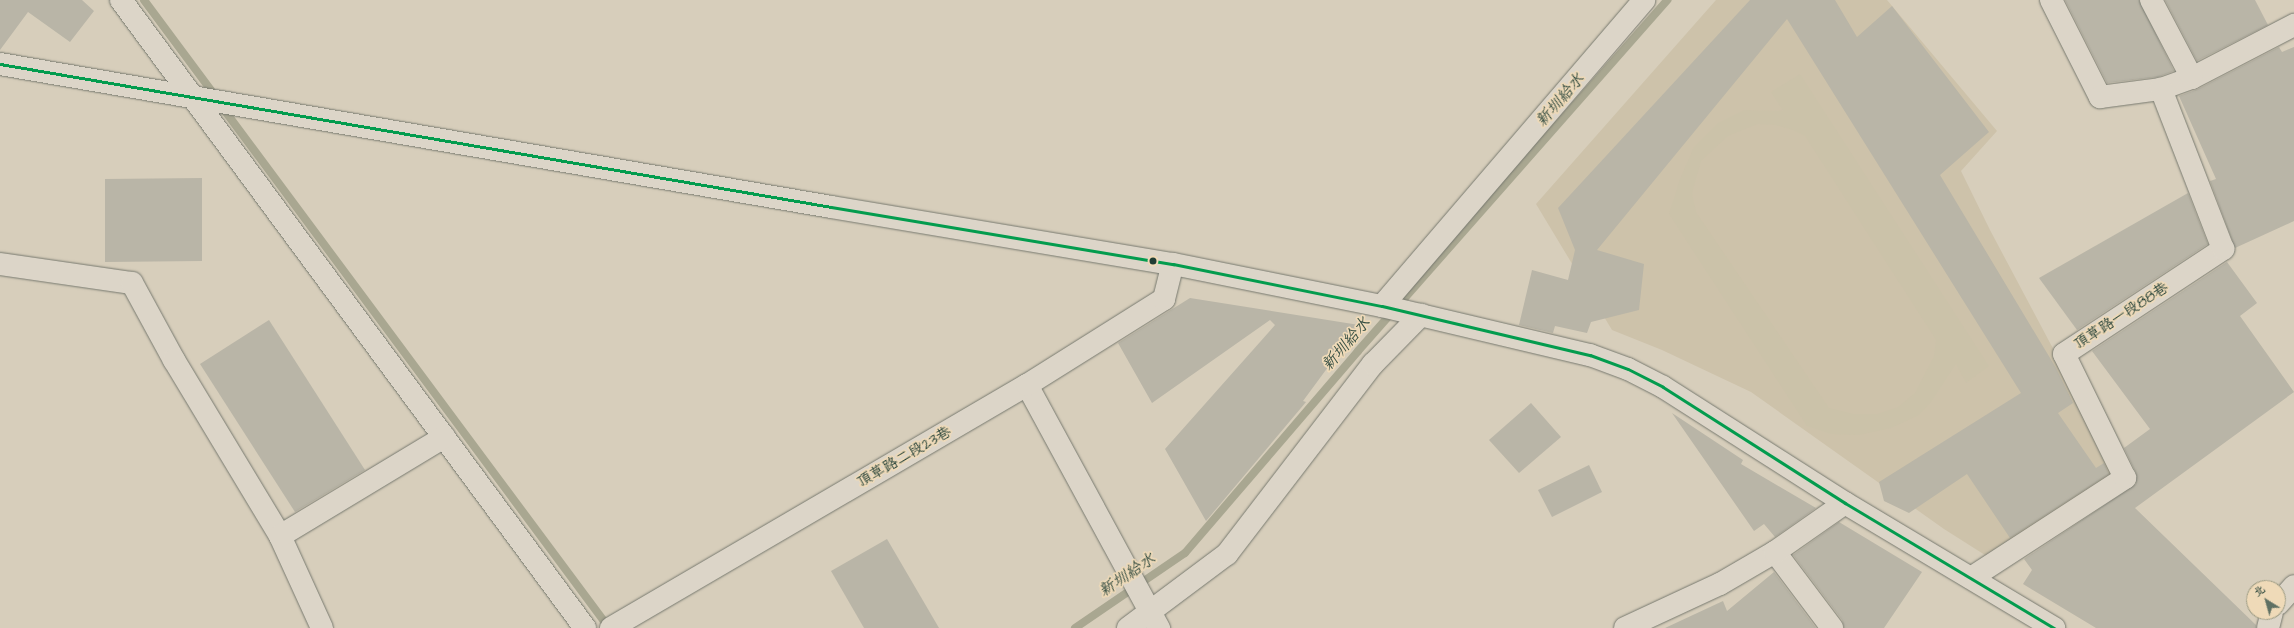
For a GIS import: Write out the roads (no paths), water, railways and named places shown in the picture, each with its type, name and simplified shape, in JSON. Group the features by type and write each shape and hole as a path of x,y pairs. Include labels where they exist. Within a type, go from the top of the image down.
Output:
{"street":[{"path":"121,0 585,628"},
{"path":"1382,306 1644,0"},
{"path":"2051,0 2100,97 2161,89 2192,78 2294,25"},
{"path":"2151,0 2192,78"},
{"path":"0,64 1173,264 1382,306 1590,355 1628,369 1663,387 1845,504 2054,628"},
{"name":"頂草路一段88巷","path":"1971,578 2125,478 2064,354 2223,249 2161,89"},
{"path":"0,264 132,283 174,360 280,536 322,628"},
{"name":"頂草路二段23巷","path":"611,628 1027,385 1164,299 1173,264"},
{"path":"1128,628 1155,620 1227,554 1373,364 1421,315"},
{"path":"1027,385 1155,620"},
{"path":"280,536 444,437"},
{"path":"1625,628 1720,584 1775,552 1845,504"},
{"path":"1775,552 1832,628"},
{"path":"2286,595 2294,586"}],"waterway":[{"path":"144,0 216,97"},
{"name":"新圳給水","path":"1075,628 1185,553 1358,351 1667,0"},
{"path":"222,107 609,628"}]}
